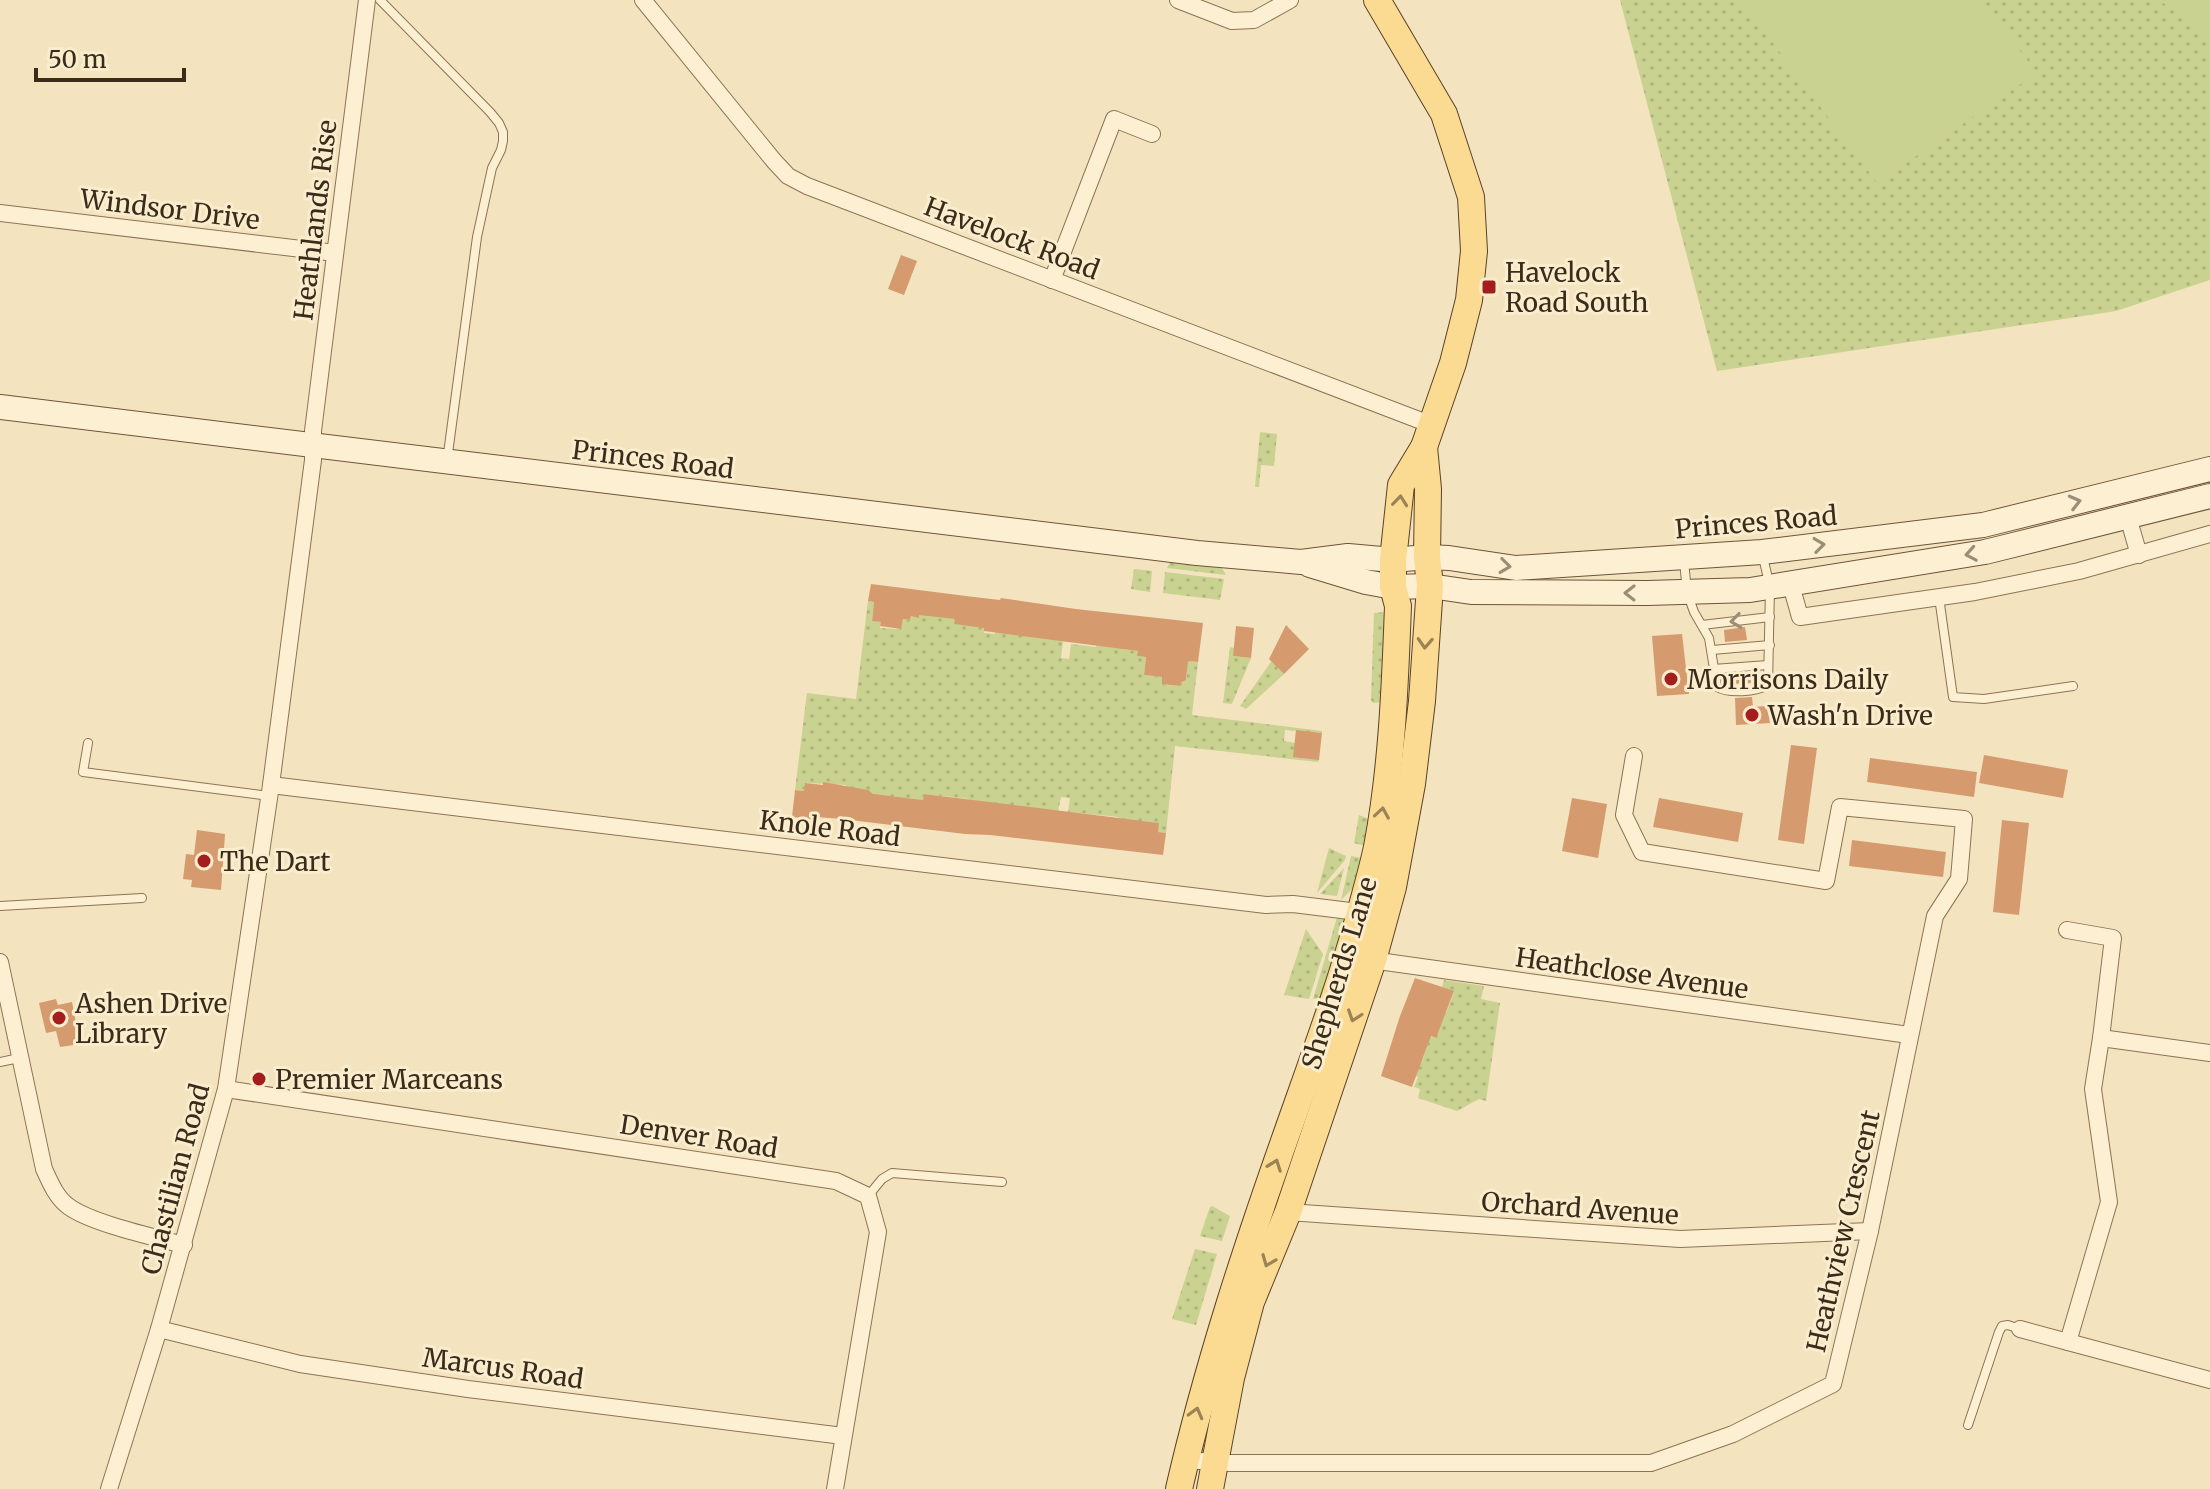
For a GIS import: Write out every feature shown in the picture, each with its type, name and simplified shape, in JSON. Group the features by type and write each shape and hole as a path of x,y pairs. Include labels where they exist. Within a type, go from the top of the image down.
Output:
{"main road":[{"name":"Shepherds Lane","path":"1210,1489 1231,1378 1251,1302 1288,1212 1372,914 1377,848 1389,771 1398,615 1393,587 1393,560 1401,485 1428,436 1453,363 1469,300 1474,251 1471,197 1444,114 1377,0"},
{"name":"Princes Road","path":"0,407 1197,553 1301,562 1393,587 1430,586 1471,592 1750,590 1985,552 2210,496"},
{"name":"Shepherds Lane","path":"1372,914 1393,887 1412,784 1422,701 1430,586 1427,557 1428,436"},
{"name":"Princes Road","path":"1301,562 1348,556 1393,560 1427,557 1516,568 1762,552 1983,525 2210,469"},
{"name":"Shepherds Lane","path":"1179,1489 1195,1416 1227,1307 1360,958"}],"street":[{"name":"Heathlands Rise","path":"312,446 367,0"},
{"name":"Havelock Road","path":"643,0 788,176 1052,280 1428,436"},
{"path":"1178,0 1232,21 1254,20 1290,0"},
{"path":"1052,280 1114,119 1152,134"},
{"name":"Windsor Drive","path":"0,213 335,253"},
{"name":"Chastilian Road","path":"109,1489 184,1245 226,1089 270,790 313,460 312,446"},
{"path":"2128,517 2139,555"},
{"path":"1780,586 1800,617 1938,597 2079,571 2210,534"},
{"name":"Heathview Crescent","path":"1185,1460 1651,1463 1733,1434 1833,1384 1870,1231 1935,916 1959,879 1964,819 1840,807 1826,881 1642,852 1624,815 1634,756"},
{"name":"Knole Road","path":"270,790 1250,903 1293,904 1372,914"},
{"path":"2067,930 2113,938 2093,1089 2109,1202 2068,1342"},
{"name":"Heathclose Avenue","path":"1360,958 1909,1035"},
{"path":"0,962 44,1169 53,1189 66,1206 84,1215 184,1245"},
{"path":"2101,1038 2210,1053"},
{"name":"Denver Road","path":"226,1089 836,1181 868,1196"},
{"path":"835,1489 878,1232 868,1196"},
{"name":"Orchard Avenue","path":"1288,1212 1680,1239 1870,1231"},
{"name":"Marcus Road","path":"159,1329 300,1364 468,1389 843,1436"},
{"path":"2020,1329 2210,1380"}],"lane":[{"path":"380,0 490,112 503,132 477,237 447,462"},
{"path":"1684,558 1687,592 1712,650 1717,687 1724,691 1761,689 1768,685 1770,617 1780,586 1762,552"},
{"path":"1938,597 1953,697 1984,699 2073,686"},
{"path":"1702,625 1770,617"},
{"path":"1712,650 1770,645"},
{"path":"1713,669 1768,665"},
{"path":"88,743 83,772 270,790"},
{"path":"0,906 142,898"},
{"path":"0,1062 19,1058"},
{"path":"868,1196 882,1179 892,1173 1002,1182"},
{"path":"1968,1425 2002,1326 2020,1329"}],"green space":[{"path":"1620,0 2210,0 2210,280 2116,311 1717,371"},
{"path":"1741,0 1982,0 2037,73 1877,183"},
{"path":"2159,0 2210,0 2210,36"},
{"path":"1260,432 1277,434 1274,466 1261,465 1259,487 1255,487"},
{"path":"1170,562 1222,568 1226,575 1167,568"},
{"path":"1134,569 1152,571 1150,592 1131,589"},
{"path":"1165,572 1224,579 1220,600 1163,593"},
{"path":"868,601 874,602 872,621 881,622 880,628 901,629 903,619 910,620 911,616 919,617 919,614 955,619 954,624 985,627 984,633 995,634 997,624 1064,632 1061,658 1069,659 1071,644 1096,647 1098,636 1124,637 1122,649 1138,651 1138,656 1146,657 1144,675 1162,677 1162,684 1179,686 1186,680 1187,673 1182,660 1198,662 1192,715 1322,731 1285,730 1284,741 1295,743 1319,760 1175,746 1166,833 1158,832 1158,823 1142,821 1117,827 1118,817 1068,812 1070,798 1061,797 1058,812 966,833 969,799 924,794 922,813 919,813 920,800 906,798 905,803 901,803 899,827 892,825 894,808 842,819 846,785 806,783 804,791 795,790 807,693 856,699"},
{"path":"1385,612 1383,702 1373,703 1374,613"},
{"path":"1230,647 1234,648 1233,656 1251,658 1232,704 1223,703"},
{"path":"1274,650 1278,668 1284,674 1246,709 1240,706 1271,662"},
{"path":"1359,815 1371,820 1365,846 1354,843"},
{"path":"1329,848 1346,856 1345,860 1317,893"},
{"path":"1351,856 1362,858 1355,886 1341,900"},
{"path":"1344,868 1337,896 1320,894"},
{"path":"1338,914 1347,918 1322,998 1313,999"},
{"path":"1306,929 1323,954 1309,999 1284,995"},
{"path":"1444,980 1484,986 1481,999 1500,1003 1486,1101 1479,1099 1457,1111 1418,1098 1420,1089 1414,1087 1418,1077 1411,1074 1422,1061 1428,1044 1418,1032 1436,1038 1439,1011 1446,1013 1454,992 1442,987"},
{"path":"1212,1206 1230,1216 1222,1241 1200,1236"},
{"path":"1195,1249 1217,1254 1196,1325 1172,1319"}],"building":[{"path":"901,255 917,261 904,295 888,289"},
{"path":"871,584 1203,623 1198,662 1188,661 1186,680 1180,686 1162,684 1162,677 1144,675 1146,657 1137,656 1138,651 984,631 984,628 954,624 955,619 919,615 919,618 911,616 910,620 903,619 901,629 880,626 881,622 872,621 874,602 868,601"},
{"path":"1286,625 1309,649 1284,674 1269,659"},
{"path":"1236,626 1254,628 1251,658 1233,656"},
{"path":"1745,627 1747,640 1725,642 1724,630"},
{"name":"Morrisons Daily","path":"1682,634 1689,694 1657,696 1652,636"},
{"path":"1750,673 1751,683 1729,684 1728,675"},
{"name":"Wash'n Drive","path":"1752,697 1753,707 1767,706 1770,723 1736,725 1735,698"},
{"path":"1296,730 1322,733 1319,760 1293,757"},
{"path":"1791,745 1817,748 1804,844 1778,840"},
{"path":"1984,755 2068,770 2063,798 1979,783"},
{"path":"1870,758 1977,772 1974,797 1867,782"},
{"path":"823,782 868,790 873,794 923,800 924,794 1159,823 1158,832 1166,833 1163,855 842,819 792,817 795,790 804,791 805,783 823,785"},
{"path":"1572,798 1607,804 1598,858 1562,851"},
{"path":"1659,798 1743,813 1738,842 1653,827"},
{"path":"2002,820 2029,823 2019,915 1993,912"},
{"name":"The Dart","path":"197,830 225,834 221,890 191,887 192,880 183,879 186,854 194,855"},
{"path":"1852,840 1946,852 1943,877 1849,866"},
{"path":"1415,978 1454,991 1436,1038 1431,1036 1412,1087 1381,1076"},
{"name":"Ashen Drive Library","path":"56,999 58,1005 72,1002 80,1044 60,1047 56,1031 46,1033 39,1003"}],"place":[{"name":"Havelock Road South","path":"1489,287"},
{"name":"Morrisons Daily","path":"1671,679"},
{"name":"Wash'n Drive","path":"1752,715"},
{"name":"The Dart","path":"204,861"},
{"name":"Ashen Drive Library","path":"59,1018"},
{"name":"Premier Marceans","path":"259,1079"}]}
